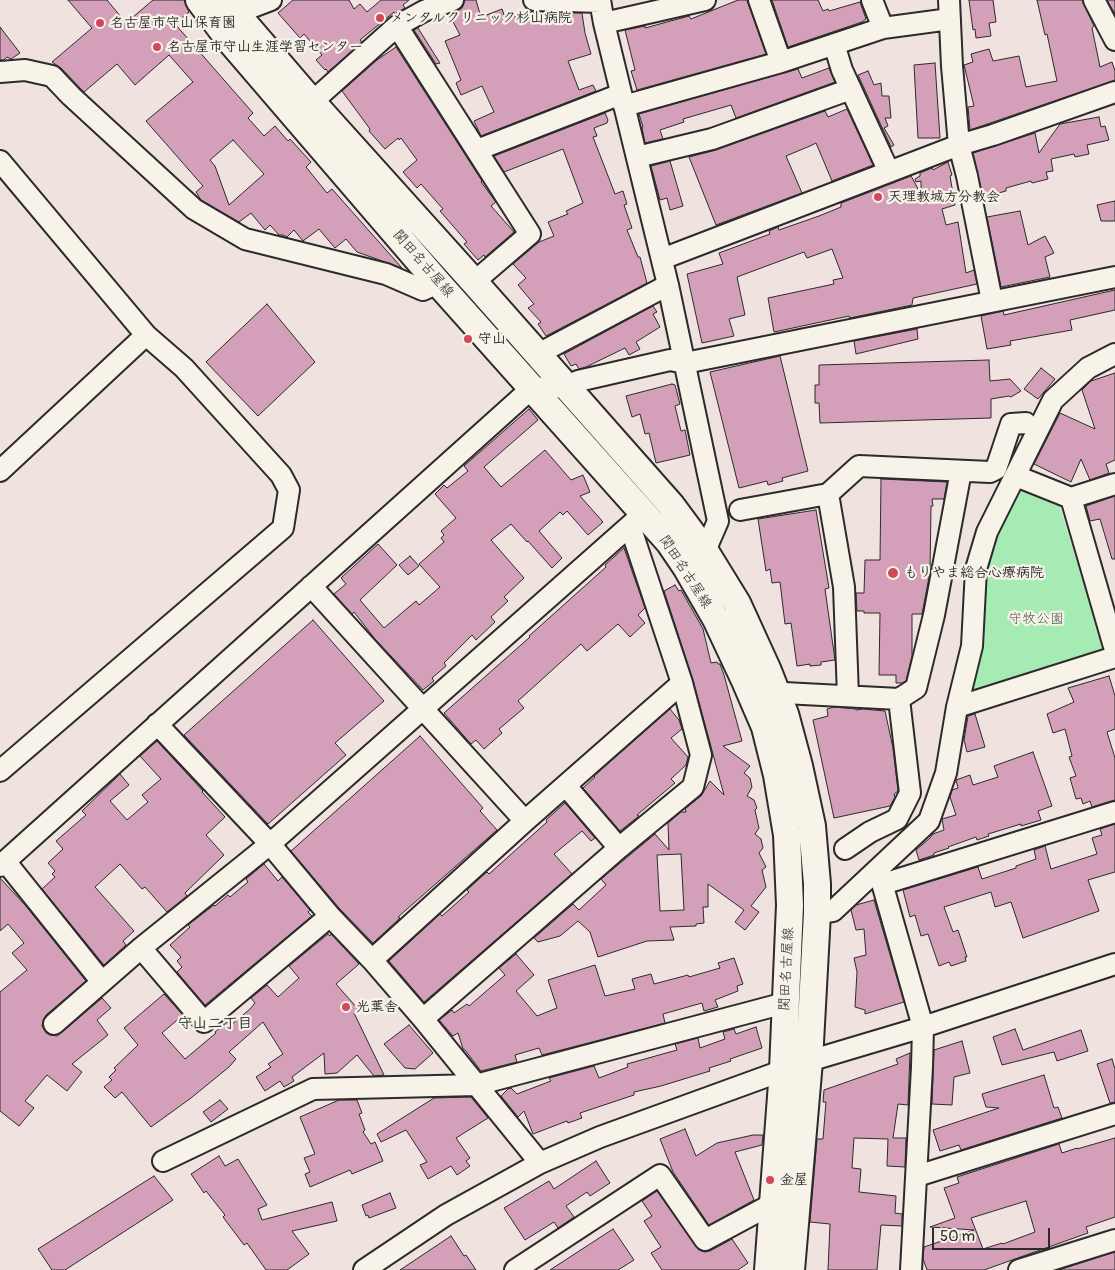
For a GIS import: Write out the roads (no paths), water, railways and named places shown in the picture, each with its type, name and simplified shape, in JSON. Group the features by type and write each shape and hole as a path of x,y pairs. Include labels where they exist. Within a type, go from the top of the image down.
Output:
{"main road":[{"name":"関田名古屋線","path":"199,0 231,42 438,283 532,388 637,520 668,542 716,618 746,683 765,727 777,775 787,835 790,905 783,1070 768,1270"},
{"name":"関田名古屋線","path":"234,8 312,102 568,386 671,505 705,551 737,603 768,671 785,714 812,826 817,913 809,1061 791,1270"}],"street":[{"path":"234,8 250,8 271,0"},
{"path":"312,102 421,5 453,0"},
{"path":"534,0 600,1 662,258 718,521 705,551"},
{"path":"604,23 705,0"},
{"path":"760,0 781,62"},
{"path":"872,0 883,28"},
{"path":"1094,0 1115,40"},
{"path":"477,150 623,100 781,62 883,28 949,9 959,145 992,301"},
{"path":"397,26 530,234 474,282"},
{"path":"834,44 850,89 889,172"},
{"path":"0,72 25,70 52,76 71,96 194,209 245,239 386,274 422,290 438,283"},
{"path":"637,157 712,139 850,89"},
{"path":"662,258 959,145 1115,92"},
{"path":"0,161 146,335 184,368 281,475 289,490 283,528 0,771"},
{"path":"102,982 2,863 532,388 568,386 670,360 685,363 1115,277"},
{"path":"538,354 668,285"},
{"path":"0,471 146,335"},
{"path":"817,913 833,911 880,877 929,821 946,773 957,707 972,646 976,569 987,532 1053,400 1088,368 1115,354"},
{"path":"740,510 828,494 859,466 990,472 996,469 1011,424 1026,423"},
{"path":"784,693 899,699 916,688 934,615 961,471"},
{"path":"1016,476 1071,498 1115,484"},
{"path":"828,494 844,587 848,696"},
{"path":"1071,498 1115,650"},
{"path":"54,1024 141,948 270,844 637,520 701,754 693,786 423,1019"},
{"path":"311,586 525,821"},
{"path":"957,707 1115,657"},
{"path":"372,960 525,821 682,683"},
{"path":"846,849 870,832 897,819 910,794 899,699"},
{"path":"157,724 270,844 330,916 372,960 423,1019 540,1163"},
{"path":"566,786 619,848"},
{"path":"880,877 1115,812"},
{"path":"880,877 923,1027 911,1270"},
{"path":"141,948 204,1022 330,916"},
{"path":"366,1270 446,1215 540,1163 600,1136 809,1061 923,1027 1115,964"},
{"path":"163,1161 313,1088 476,1086 785,1003"},
{"path":"917,1176 1115,1114"},
{"path":"515,1270 660,1175 705,1240 774,1203"},
{"path":"1019,1270 1115,1240"}],"place":[{"name":"メンタルクリニック杉山病院","path":"380,18"},
{"name":"名古屋市守山保育園","path":"100,23"},
{"name":"名古屋市守山生涯学習センター","path":"157,47"},
{"name":"天理教城方分教会","path":"878,197"},
{"name":"守山","path":"468,339"},
{"name":"もりやま総合心療病院","path":"893,573"},
{"name":"光葉舎","path":"346,1007"},
{"name":"金屋","path":"770,1180"}],"district":[{"name":"守山二丁目","path":"215,1024"}],"park label":[{"name":"守牧公園","path":"1036,619"}]}
